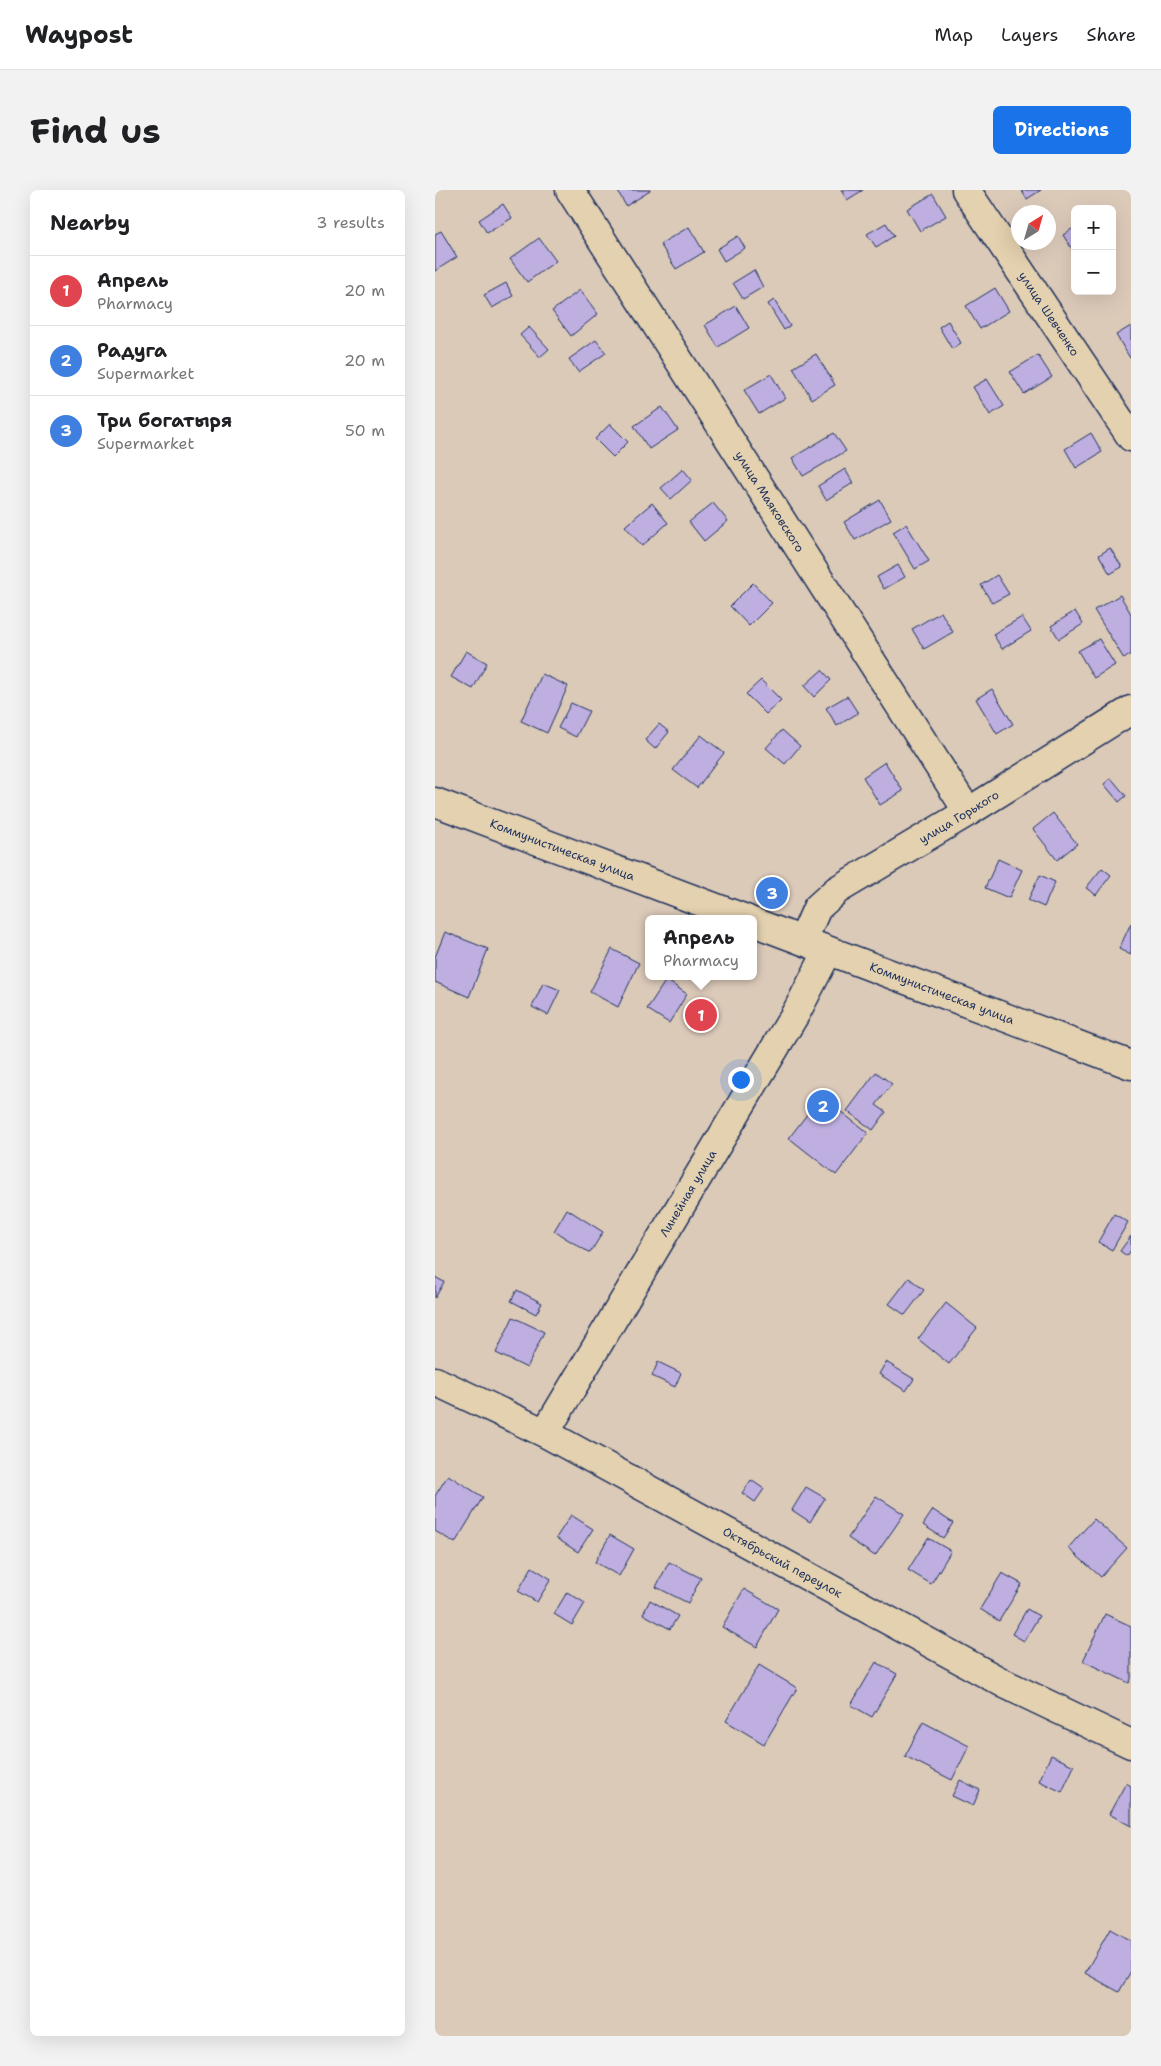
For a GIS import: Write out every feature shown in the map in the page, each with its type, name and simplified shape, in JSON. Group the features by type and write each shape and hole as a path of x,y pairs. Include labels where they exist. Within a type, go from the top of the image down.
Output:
{"street":[{"name":"улица Маяковского","path":"570,190 968,812"},
{"name":"улица Шевченко","path":"966,190 1131,437"},
{"name":"улица Горького","path":"803,940 817,908 837,890 968,812 1131,710"},
{"name":"Коммунистическая улица","path":"435,802 735,915"},
{"name":"Коммунистическая улица","path":"757,923 1131,1065"},
{"name":"Линейная улица","path":"545,1433 797,1011 828,951"},
{"name":"Октябрьский переулок","path":"435,1381 545,1433 1005,1684 1131,1744"}],"building":[{"path":"617,190 650,190 650,191 626,206"},
{"path":"841,190 863,190 847,200"},
{"path":"1021,190 1041,190 1027,199"},
{"path":"933,194 946,216 920,231 907,209"},
{"path":"503,204 512,218 487,233 479,220"},
{"path":"886,223 894,236 876,247 867,234"},
{"path":"689,227 704,252 676,269 660,244"},
{"path":"1071,230 1071,248 1063,235"},
{"path":"441,231 457,257 435,271 435,234"},
{"path":"738,236 745,248 724,261 717,249"},
{"path":"539,238 556,261 527,282 510,259"},
{"path":"754,270 763,287 743,299 733,283"},
{"path":"506,283 513,296 492,308 484,295"},
{"path":"995,288 1009,311 980,329 966,306"},
{"path":"580,290 598,314 571,336 552,311"},
{"path":"774,300 790,326 784,330 768,304"},
{"path":"736,306 749,328 718,347 705,325"},
{"path":"948,321 961,343 952,349 939,327"},
{"path":"1131,326 1131,358 1130,358 1116,335"},
{"path":"529,327 549,349 540,357 520,335"},
{"path":"596,340 606,353 578,372 569,359"},
{"path":"816,354 835,385 812,399 793,368"},
{"path":"1038,355 1052,377 1024,394 1010,372"},
{"path":"771,374 785,398 759,414 744,390"},
{"path":"987,379 1004,406 990,415 973,387"},
{"path":"662,407 678,430 649,449 634,426"},
{"path":"610,424 628,442 613,457 595,439"},
{"path":"834,433 846,451 803,476 792,458"},
{"path":"1091,433 1102,452 1076,468 1065,449"},
{"path":"683,469 692,480 671,499 661,488"},
{"path":"845,469 853,483 826,500 818,486"},
{"path":"880,500 891,519 855,540 844,522"},
{"path":"652,503 668,523 642,546 625,526"},
{"path":"713,503 728,521 704,541 689,522"},
{"path":"906,524 929,561 915,569 893,532"},
{"path":"1110,548 1122,567 1110,574 1099,555"},
{"path":"898,565 905,577 884,589 877,577"},
{"path":"997,575 1009,594 992,603 981,585"},
{"path":"753,583 772,603 749,626 730,606"},
{"path":"1120,595 1131,614 1131,654 1124,659 1094,610"},
{"path":"1075,611 1083,624 1059,639 1051,626"},
{"path":"941,612 953,632 924,649 912,629"},
{"path":"1022,617 1031,631 1002,649 993,634"},
{"path":"1099,639 1115,665 1094,678 1078,651"},
{"path":"466,651 487,663 473,689 451,677"},
{"path":"822,670 831,680 814,697 804,686"},
{"path":"542,674 568,686 547,733 521,721"},
{"path":"761,680 781,700 766,714 746,694"},
{"path":"992,689 1013,724 997,734 976,699"},
{"path":"847,696 858,713 837,726 826,708"},
{"path":"571,703 589,711 576,737 558,728"},
{"path":"659,724 669,732 655,749 645,740"},
{"path":"782,730 800,746 785,764 766,748"},
{"path":"701,735 724,753 697,788 673,770"},
{"path":"885,762 903,791 880,805 863,777"},
{"path":"1111,778 1126,796 1119,802 1104,784"},
{"path":"1053,813 1077,844 1057,860 1033,829"},
{"path":"998,859 1022,870 1009,898 985,888"},
{"path":"1102,868 1111,875 1096,895 1086,888"},
{"path":"1040,875 1055,882 1044,907 1028,900"},
{"path":"1131,923 1131,955 1119,949"},
{"path":"445,932 488,949 469,997 435,982 435,957"},
{"path":"612,949 639,963 618,1007 590,992"},
{"path":"666,980 687,994 669,1023 647,1009"},
{"path":"543,983 560,990 548,1015 532,1007"},
{"path":"876,1072 892,1084 876,1105 886,1112 873,1130 847,1111"},
{"path":"821,1096 868,1133 836,1175 789,1138"},
{"path":"567,1209 603,1232 590,1253 554,1231"},
{"path":"1114,1214 1128,1222 1112,1250 1098,1242"},
{"path":"1131,1236 1131,1250 1127,1256 1120,1251"},
{"path":"435,1277 444,1282 435,1298"},
{"path":"909,1278 924,1290 905,1315 889,1304"},
{"path":"517,1290 542,1303 536,1314 511,1301"},
{"path":"946,1303 977,1328 949,1364 918,1339"},
{"path":"513,1317 544,1332 527,1368 496,1353"},
{"path":"658,1362 681,1373 675,1387 652,1376"},
{"path":"886,1362 914,1379 906,1391 879,1374"},
{"path":"448,1475 483,1497 455,1543 435,1531 435,1496"},
{"path":"751,1480 764,1489 755,1502 742,1493"},
{"path":"806,1487 825,1498 810,1522 792,1510"},
{"path":"876,1496 904,1514 875,1556 848,1538"},
{"path":"933,1510 953,1523 943,1538 923,1525"},
{"path":"571,1515 593,1529 578,1552 556,1538"},
{"path":"1094,1519 1127,1548 1101,1577 1068,1548"},
{"path":"610,1535 634,1549 619,1576 595,1562"},
{"path":"928,1538 951,1551 931,1584 908,1570"},
{"path":"669,1562 701,1578 688,1603 656,1587"},
{"path":"532,1567 551,1579 537,1602 518,1591"},
{"path":"1002,1573 1022,1584 999,1621 980,1609"},
{"path":"744,1589 778,1609 757,1647 722,1627"},
{"path":"567,1592 585,1603 572,1625 554,1614"},
{"path":"650,1600 678,1616 670,1629 643,1614"},
{"path":"1027,1609 1039,1616 1024,1641 1012,1634"},
{"path":"1105,1614 1131,1626 1131,1679 1129,1683 1083,1661"},
{"path":"876,1662 897,1674 872,1717 851,1705"},
{"path":"759,1665 797,1688 764,1744 726,1721"},
{"path":"923,1722 969,1746 952,1780 905,1756"},
{"path":"1051,1755 1074,1766 1062,1792 1039,1781"},
{"path":"960,1780 980,1790 973,1806 952,1796"},
{"path":"1126,1783 1131,1786 1131,1826 1109,1814"},
{"path":"1110,1929 1131,1941 1131,1971 1119,1992 1085,1973"}],"place":[{"name":"Три богатыря","path":"772,893"},
{"name":"Апрель","path":"701,1015"},
{"name":"Радуга","path":"823,1106"}]}
